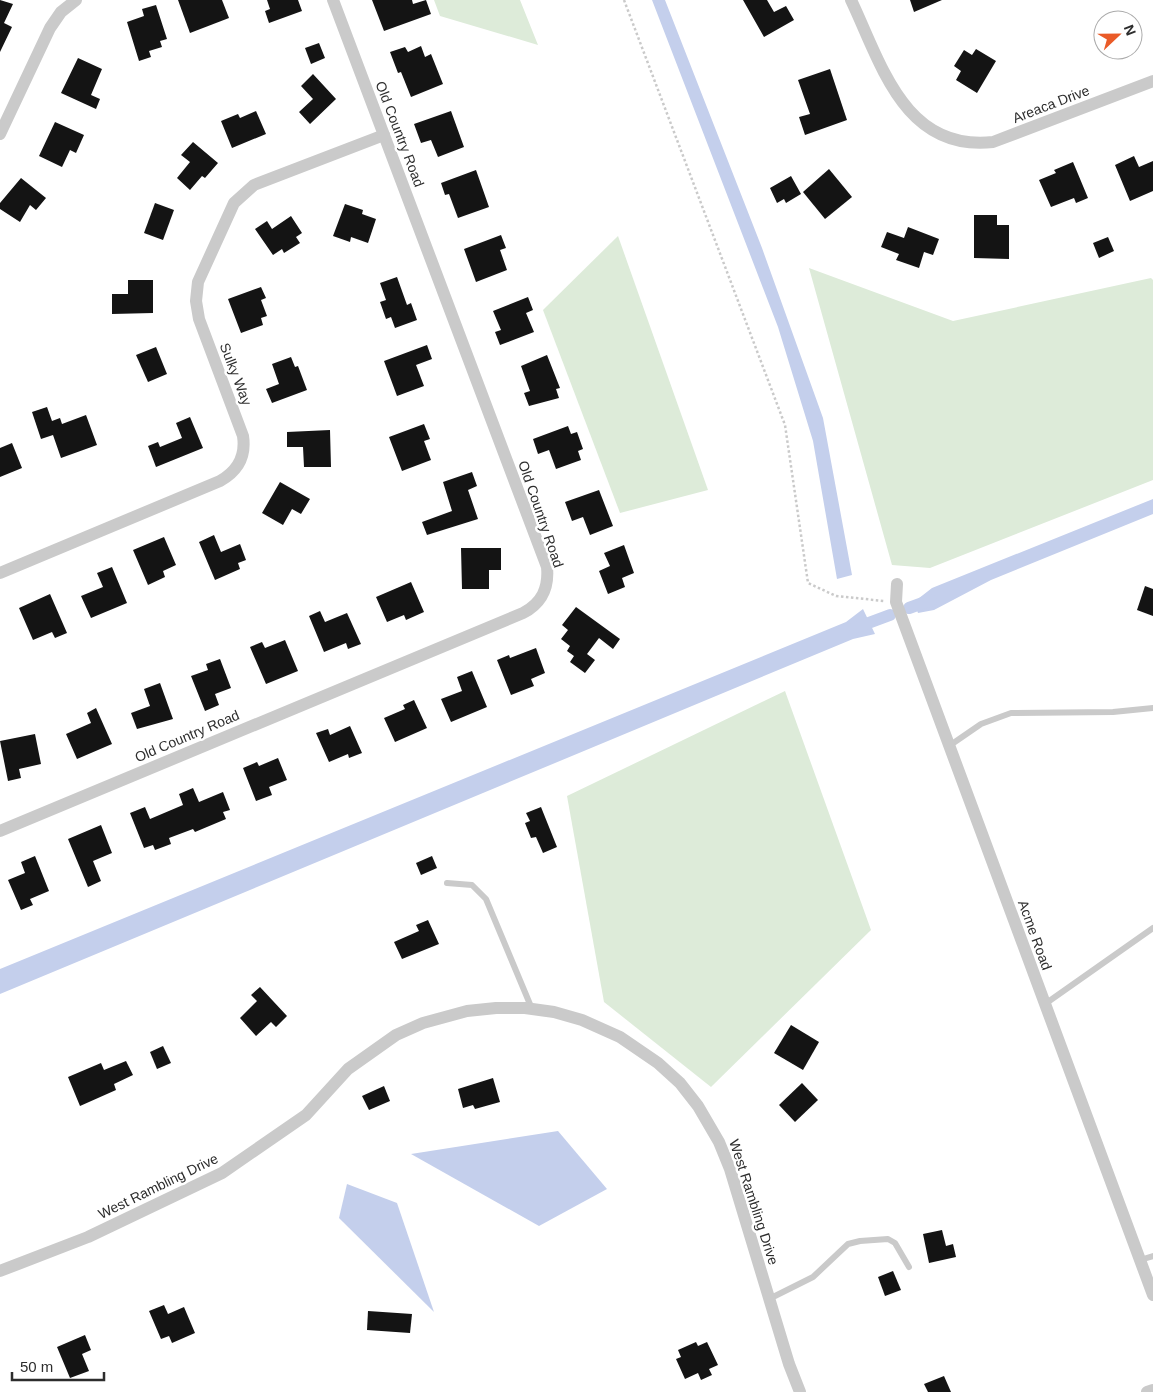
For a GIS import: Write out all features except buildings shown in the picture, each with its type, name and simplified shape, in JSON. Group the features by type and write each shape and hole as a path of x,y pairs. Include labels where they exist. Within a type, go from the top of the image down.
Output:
{"street":[{"path":"0,134 50,28 61,12 76,0"},
{"name":"Old Country Road","path":"0,831 524,613 532,608 544,594 548,576 547,567 333,0"},
{"name":"Areaca Drive","path":"851,0 878,62 901,101 933,132 957,141 993,142 1153,81"},
{"name":"Sulky Way","path":"0,573 220,482 235,471 243,454 243,436 197,310 196,291 202,273 234,203 254,185 384,135"},
{"name":"Acme Road","path":"897,584 896,602 1153,1295"},
{"name":"West Rambling Drive","path":"0,1271 88,1236 222,1173 306,1115 348,1068 396,1035 423,1023 467,1011 496,1008 532,1009 582,1020 618,1035 658,1063 680,1083 698,1106 719,1142 730,1169 789,1364 800,1392"},
{"path":"1147,1392 1153,1390"}],"lane":[{"path":"950,746 981,724 1011,713 1113,712 1153,708"},
{"path":"447,883 472,885 486,899 532,1009"},
{"path":"1045,1004 1153,928"},
{"path":"769,1299 813,1277 848,1244 860,1241 888,1239 896,1244 909,1267"},
{"path":"1140,1260 1153,1256"}],"path":[{"path":"624,0 785,425 808,582 836,596 896,602"}],"green space":[{"path":"434,0 520,0 538,45 440,16"},
{"path":"618,236 708,490 620,513 543,310"},
{"path":"809,268 953,321 1151,278 1153,280 1153,480 930,568 892,565"},
{"path":"785,691 871,930 711,1087 604,1002 567,796"}],"water":[{"path":"652,0 665,0 762,248 823,418 852,575 837,579 813,441 778,327"},
{"path":"1153,499 1153,514 991,580 934,610 918,613 914,602 932,588"},
{"path":"863,609 875,634 853,639 0,994 0,969 846,622"},
{"path":"558,1131 607,1189 539,1226 411,1154"},
{"path":"347,1184 397,1203 434,1312 339,1218"}],"waterway":[{"path":"909,608 931,600"},
{"path":"855,628 890,615"}]}
